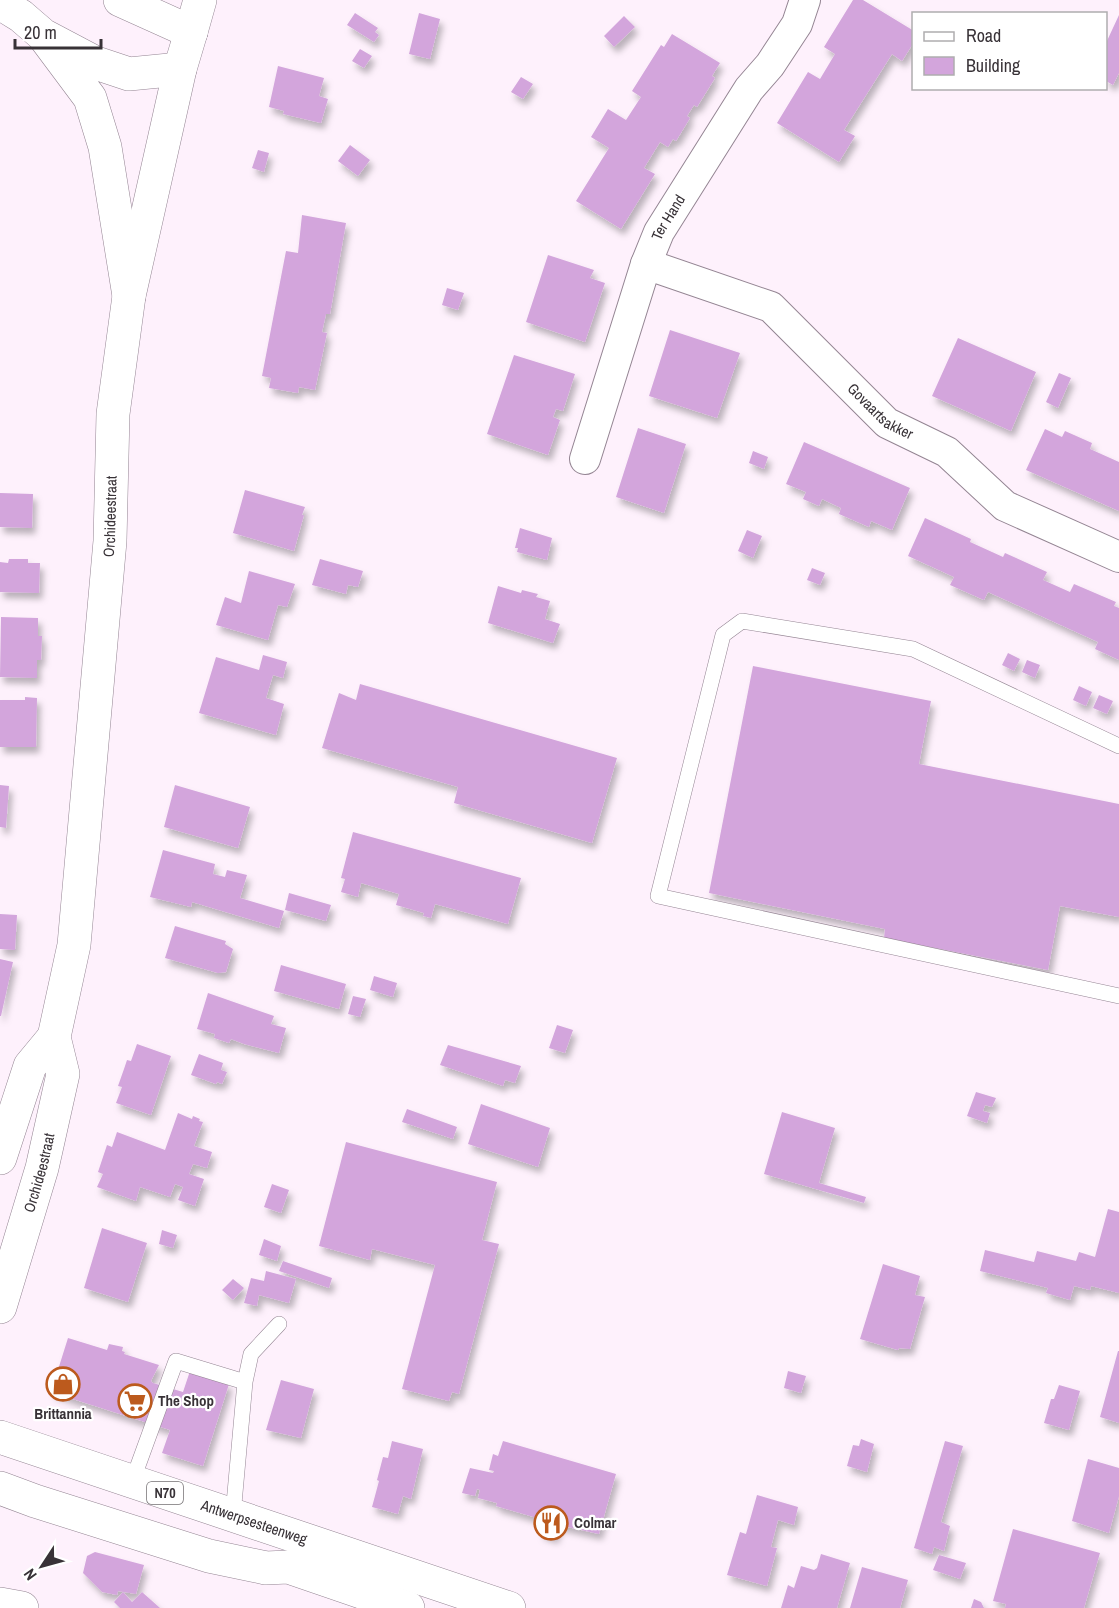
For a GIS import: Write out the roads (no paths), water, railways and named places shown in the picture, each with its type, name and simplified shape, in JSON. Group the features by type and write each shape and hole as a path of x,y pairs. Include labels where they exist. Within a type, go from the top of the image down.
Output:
{"main road":[{"path":"120,0 191,32"},
{"name":"Orchideestraat","path":"0,1307 42,1168 63,1074 54,1037 74,945 110,541 113,414 129,296 180,69 200,0"},
{"path":"0,3 21,16 43,35 90,98 105,147 129,296"},
{"path":"43,35 96,63 129,74 180,69"},
{"name":"Orchideestraat","path":"0,1158 30,1066 54,1037"},
{"name":"Antwerpsesteenweg","path":"0,1437 509,1608"},
{"path":"0,1488 209,1556 266,1568 288,1568 408,1608"},
{"path":"0,1604 22,1608"}],"street":[{"name":"Ter Hand","path":"585,459 658,232 749,89 770,65 797,24 805,0"},
{"name":"Govaartsakker","path":"646,264 771,307 887,423 947,452 1005,506 1119,557"}],"lane":[{"path":"1119,746 913,650 742,621 723,635 658,896 1119,996"},
{"path":"233,1515 245,1382 250,1354 279,1324"},
{"path":"132,1482 176,1361 245,1382"}],"place":[{"name":"Brittannia","path":"63,1384"},
{"name":"The Shop","path":"135,1401"},
{"name":"Colmar","path":"551,1523"}]}
